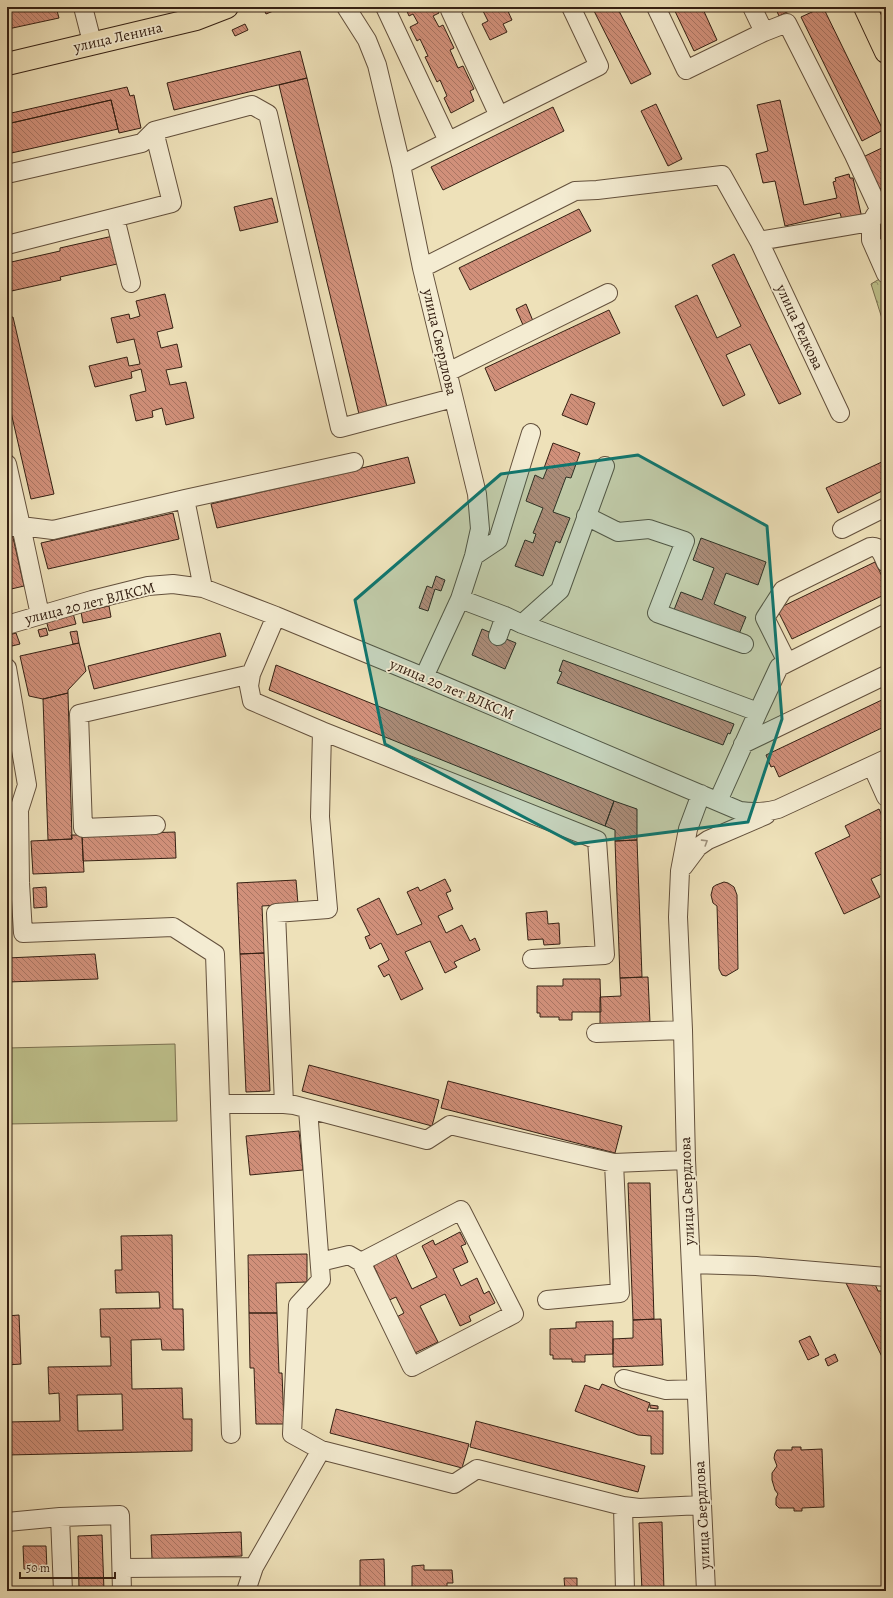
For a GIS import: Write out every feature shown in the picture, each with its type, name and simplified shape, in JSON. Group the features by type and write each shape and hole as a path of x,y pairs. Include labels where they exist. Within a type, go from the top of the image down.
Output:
{"main road":[{"name":"улица Ленина","path":"7,64 92,42 196,19 227,7"},
{"path":"865,7 886,52"}],"street":[{"path":"83,7 92,42"},
{"name":"улица Свердлова","path":"346,7 367,40 377,65 422,268 477,494 480,529 474,556 460,599 424,677"},
{"path":"385,7 448,141"},
{"path":"455,7 450,10 499,116"},
{"path":"400,165 599,66 571,7"},
{"path":"656,7 686,70 787,22 854,155 879,212 871,240 886,274"},
{"path":"752,7 764,32"},
{"path":"7,174 142,143 154,131 252,105 268,114 340,428 453,398"},
{"path":"7,245 172,203 154,131"},
{"name":"улица Редкова","path":"422,268 575,191 598,190 722,175 759,241 840,413"},
{"path":"759,241 879,212"},
{"path":"115,218 131,283"},
{"path":"448,372 608,293"},
{"path":"474,556 498,540 531,433"},
{"path":"14,526 53,530 354,462"},
{"path":"7,464 14,526 40,615"},
{"path":"522,624 560,590 605,466"},
{"path":"185,499 203,588"},
{"path":"842,528 886,507"},
{"path":"586,516 618,532 649,529 685,541 657,613 744,644"},
{"path":"786,662 765,618 783,590 870,547 874,546 878,548 886,563"},
{"name":"улица 20 лет ВЛКСМ","path":"7,626 92,600 148,586 173,584 203,588 276,616 424,677 718,801 740,810 753,813 765,813 778,809 879,762"},
{"path":"460,599 522,624 758,712"},
{"path":"718,801 779,667 786,662 886,614"},
{"path":"276,616 251,674 249,686 252,702 597,840 605,955 532,959"},
{"path":"498,636 505,616"},
{"path":"7,668 27,785 13,823 13,884 23,933 173,927 215,954 231,1434"},
{"path":"156,825 84,828 79,714 251,674"},
{"path":"743,744 886,675"},
{"path":"284,1104 276,913 328,909 320,817 322,731"},
{"path":"879,762 886,797"},
{"name":"улица Свердлова","path":"701,794 688,829 680,871 678,917 683,1030 686,1160 706,1591"},
{"path":"680,871 689,856 708,840 778,809"},
{"path":"596,1033 683,1030"},
{"path":"221,1104 284,1104 427,1140 450,1125 614,1163 686,1160"},
{"path":"308,1109 321,1280 298,1305 292,1434 321,1450 454,1484 477,1469 623,1506 639,1508 702,1505"},
{"path":"547,1300 620,1293 614,1163"},
{"path":"320,1262 349,1256 361,1262 412,1367 514,1314 461,1210 361,1262"},
{"path":"691,1264 756,1266 886,1277"},
{"path":"624,1379 666,1390 696,1390"},
{"path":"246,1591 254,1567 321,1450"},
{"path":"623,1506 625,1591"},
{"path":"7,1522 60,1517 120,1515 122,1591"},
{"path":"60,1517 63,1591"},
{"path":"122,1568 254,1567"}],"highlighted area":[{"path":"638,455 767,526 782,719 748,822 575,844 385,744 355,600 501,474"}],"green space":[{"path":"878,7 886,7 886,23"},
{"path":"886,257 886,331 871,284 881,278"},
{"path":"175,1044 177,1121 7,1124 7,1048"}],"building":[{"path":"7,7 56,7 59,18 8,29"},
{"path":"263,7 283,7 266,14"},
{"path":"405,7 437,7 439,13 433,16 439,27 443,25 454,48 450,50 458,68 463,66 474,89 470,91 474,101 451,113 444,98 447,96 440,80 437,82 425,57 428,56 420,39 417,41 410,27 418,23 413,14 409,16"},
{"path":"481,7 506,7 512,20 503,24 507,32 490,40 482,24 488,21"},
{"path":"592,7 617,7 651,74 631,84"},
{"path":"673,7 702,7 717,40 694,51"},
{"path":"775,7 797,7 779,16"},
{"path":"823,7 883,130 862,141 801,17"},
{"path":"245,24 248,30 235,36 232,30"},
{"path":"300,51 307,78 174,110 167,83"},
{"path":"307,78 387,407 359,414 279,85"},
{"path":"127,87 130,96 134,95 141,128 119,133 111,100 7,124 7,114"},
{"path":"111,100 118,129 7,154 7,124"},
{"path":"780,100 804,205 837,198 833,182 836,181 835,178 849,174 850,178 853,178 862,218 843,223 840,213 785,226 775,181 763,183 756,154 768,151 757,105"},
{"path":"656,104 682,159 668,166 641,111"},
{"path":"553,107 564,131 443,190 431,167"},
{"path":"886,146 886,190 878,188 863,157"},
{"path":"272,198 278,222 240,231 234,207"},
{"path":"579,209 591,231 470,290 459,268"},
{"path":"113,236 116,249 113,250 117,264 60,277 61,280 7,292 7,263 60,251 60,248"},
{"path":"734,254 801,394 779,404 750,344 726,355 745,395 723,406 675,306 697,295 717,338 741,326 712,265"},
{"path":"165,294 173,328 157,332 161,348 177,344 182,367 166,370 170,385 186,382 194,418 166,425 162,408 152,411 153,417 136,421 130,395 146,391 141,369 131,372 132,378 95,387 89,366 127,357 129,366 140,364 134,339 117,343 111,318 129,314 130,319 140,316 136,301"},
{"path":"526,304 533,321 523,325 516,309"},
{"path":"609,310 620,333 495,391 485,368"},
{"path":"13,317 54,494 31,499 7,395 7,318"},
{"path":"571,394 595,403 587,425 562,415"},
{"path":"553,443 580,453 571,478 566,477 553,512 570,518 560,543 556,541 543,576 515,566 525,540 533,543 536,534 533,533 543,508 526,501 535,475 543,479 547,469 544,468"},
{"path":"408,457 415,483 217,528 211,504"},
{"path":"886,460 886,489 838,513 826,488"},
{"path":"173,513 179,539 48,569 41,543"},
{"path":"12,533 24,586 7,590 7,534"},
{"path":"701,538 766,562 758,585 726,573 714,604 746,617 737,639 672,615 681,592 702,600 714,568 693,560"},
{"path":"875,562 886,584 886,594 792,639 777,609"},
{"path":"436,576 445,580 441,591 435,589 428,611 419,608 427,586 432,588"},
{"path":"109,606 111,617 83,623 81,612"},
{"path":"73,613 76,624 49,631 46,620"},
{"path":"46,628 48,635 40,637 38,630"},
{"path":"482,629 516,643 505,669 472,655"},
{"path":"77,631 79,643 73,644 70,632"},
{"path":"16,633 20,644 12,646 9,635"},
{"path":"220,633 226,656 94,689 88,666"},
{"path":"79,643 86,671 68,690 68,693 43,699 29,696 20,656"},
{"path":"563,660 734,724 730,734 728,733 723,745 557,683 562,672 559,671"},
{"path":"276,665 614,801 605,826 269,690"},
{"path":"68,693 72,839 48,840 43,699"},
{"path":"886,698 886,726 779,777 774,766 771,767 766,755"},
{"path":"614,801 637,809 637,840 615,841 615,830 605,826"},
{"path":"879,809 886,824 886,872 871,879 880,897 844,914 815,853 850,836 845,826"},
{"path":"175,832 176,858 83,861 82,835"},
{"path":"71,835 82,835 84,872 33,874 31,841 72,839"},
{"path":"637,840 642,977 620,978 615,841"},
{"path":"445,879 451,891 446,893 453,909 438,916 446,933 462,925 470,941 475,938 480,950 454,962 457,967 445,973 430,941 405,952 423,989 401,1000 389,974 384,977 378,966 389,960 381,943 370,949 365,937 370,935 357,909 379,898 397,935 422,924 407,892 418,887 420,891"},
{"path":"296,880 298,904 262,906 264,953 240,954 237,883"},
{"path":"724,882 734,887 737,895 738,969 726,976 722,975 719,969 717,906 713,903 711,895 713,887"},
{"path":"46,887 47,907 34,908 33,888"},
{"path":"547,911 548,924 559,923 560,944 544,945 543,939 528,940 526,913"},
{"path":"264,953 270,1091 246,1092 240,954"},
{"path":"95,954 98,979 7,982 7,958"},
{"path":"648,977 650,1023 600,1024 600,997 621,996 620,978"},
{"path":"563,979 600,979 601,1012 572,1012 572,1020 559,1020 559,1017 540,1017 540,1013 537,1013 537,986 563,986"},
{"path":"309,1065 439,1100 432,1126 302,1091"},
{"path":"448,1081 622,1126 615,1153 441,1108"},
{"path":"299,1131 303,1170 250,1175 246,1136"},
{"path":"628,1183 650,1183 654,1319 633,1320"},
{"path":"460,1232 466,1244 461,1246 468,1262 453,1269 461,1286 477,1278 484,1294 489,1291 495,1303 469,1316 471,1321 460,1326 445,1294 420,1306 438,1342 415,1353 403,1328 398,1330 393,1319 404,1313 396,1297 385,1302 380,1290 384,1288 372,1262 394,1251 412,1289 437,1277 422,1246 433,1240 435,1245"},
{"path":"172,1235 173,1309 183,1309 184,1350 162,1350 161,1339 131,1340 132,1389 182,1388 183,1419 192,1419 192,1451 7,1455 7,1422 60,1421 59,1393 49,1394 48,1367 111,1366 110,1337 101,1337 100,1309 160,1308 159,1292 116,1293 115,1270 122,1270 121,1236","holes":["122,1394 123,1430 78,1431 77,1395"]},
{"path":"307,1254 307,1282 276,1283 277,1313 249,1313 248,1255"},
{"path":"874,1282 878,1291 886,1291 886,1365 846,1283"},
{"path":"249,1313 277,1313 279,1373 282,1373 284,1424 256,1424 254,1368 250,1368"},
{"path":"19,1315 21,1364 7,1365 7,1316"},
{"path":"661,1319 663,1365 613,1367 613,1339 633,1338 633,1320"},
{"path":"613,1321 613,1354 585,1355 585,1362 572,1362 572,1359 553,1359 553,1355 550,1355 550,1329 576,1328 576,1322"},
{"path":"810,1336 819,1355 808,1360 799,1341"},
{"path":"835,1354 838,1361 828,1366 825,1359"},
{"path":"602,1384 650,1403 647,1411 663,1411 663,1454 651,1454 651,1436 638,1435 575,1411 585,1385 599,1390"},
{"path":"650,1405 658,1406 658,1409 650,1408"},
{"path":"336,1409 469,1444 462,1468 330,1433"},
{"path":"476,1421 645,1466 638,1492 470,1447"},
{"path":"792,1447 801,1447 801,1450 822,1449 824,1507 802,1508 802,1511 794,1511 794,1508 779,1508 776,1505 776,1498 778,1494 772,1480 772,1473 777,1466 774,1458 775,1453 777,1450 792,1450"},
{"path":"662,1522 664,1591 642,1591 639,1523"},
{"path":"241,1532 242,1556 152,1559 151,1535"},
{"path":"102,1535 104,1591 79,1591 78,1536"},
{"path":"23,1546 46,1546 47,1569 24,1569"},
{"path":"384,1559 385,1591 355,1591 355,1588 360,1588 360,1560"},
{"path":"424,1565 424,1570 452,1570 453,1583 447,1583 447,1591 412,1591 412,1566"},
{"path":"564,1578 577,1578 577,1591 565,1591"}]}
